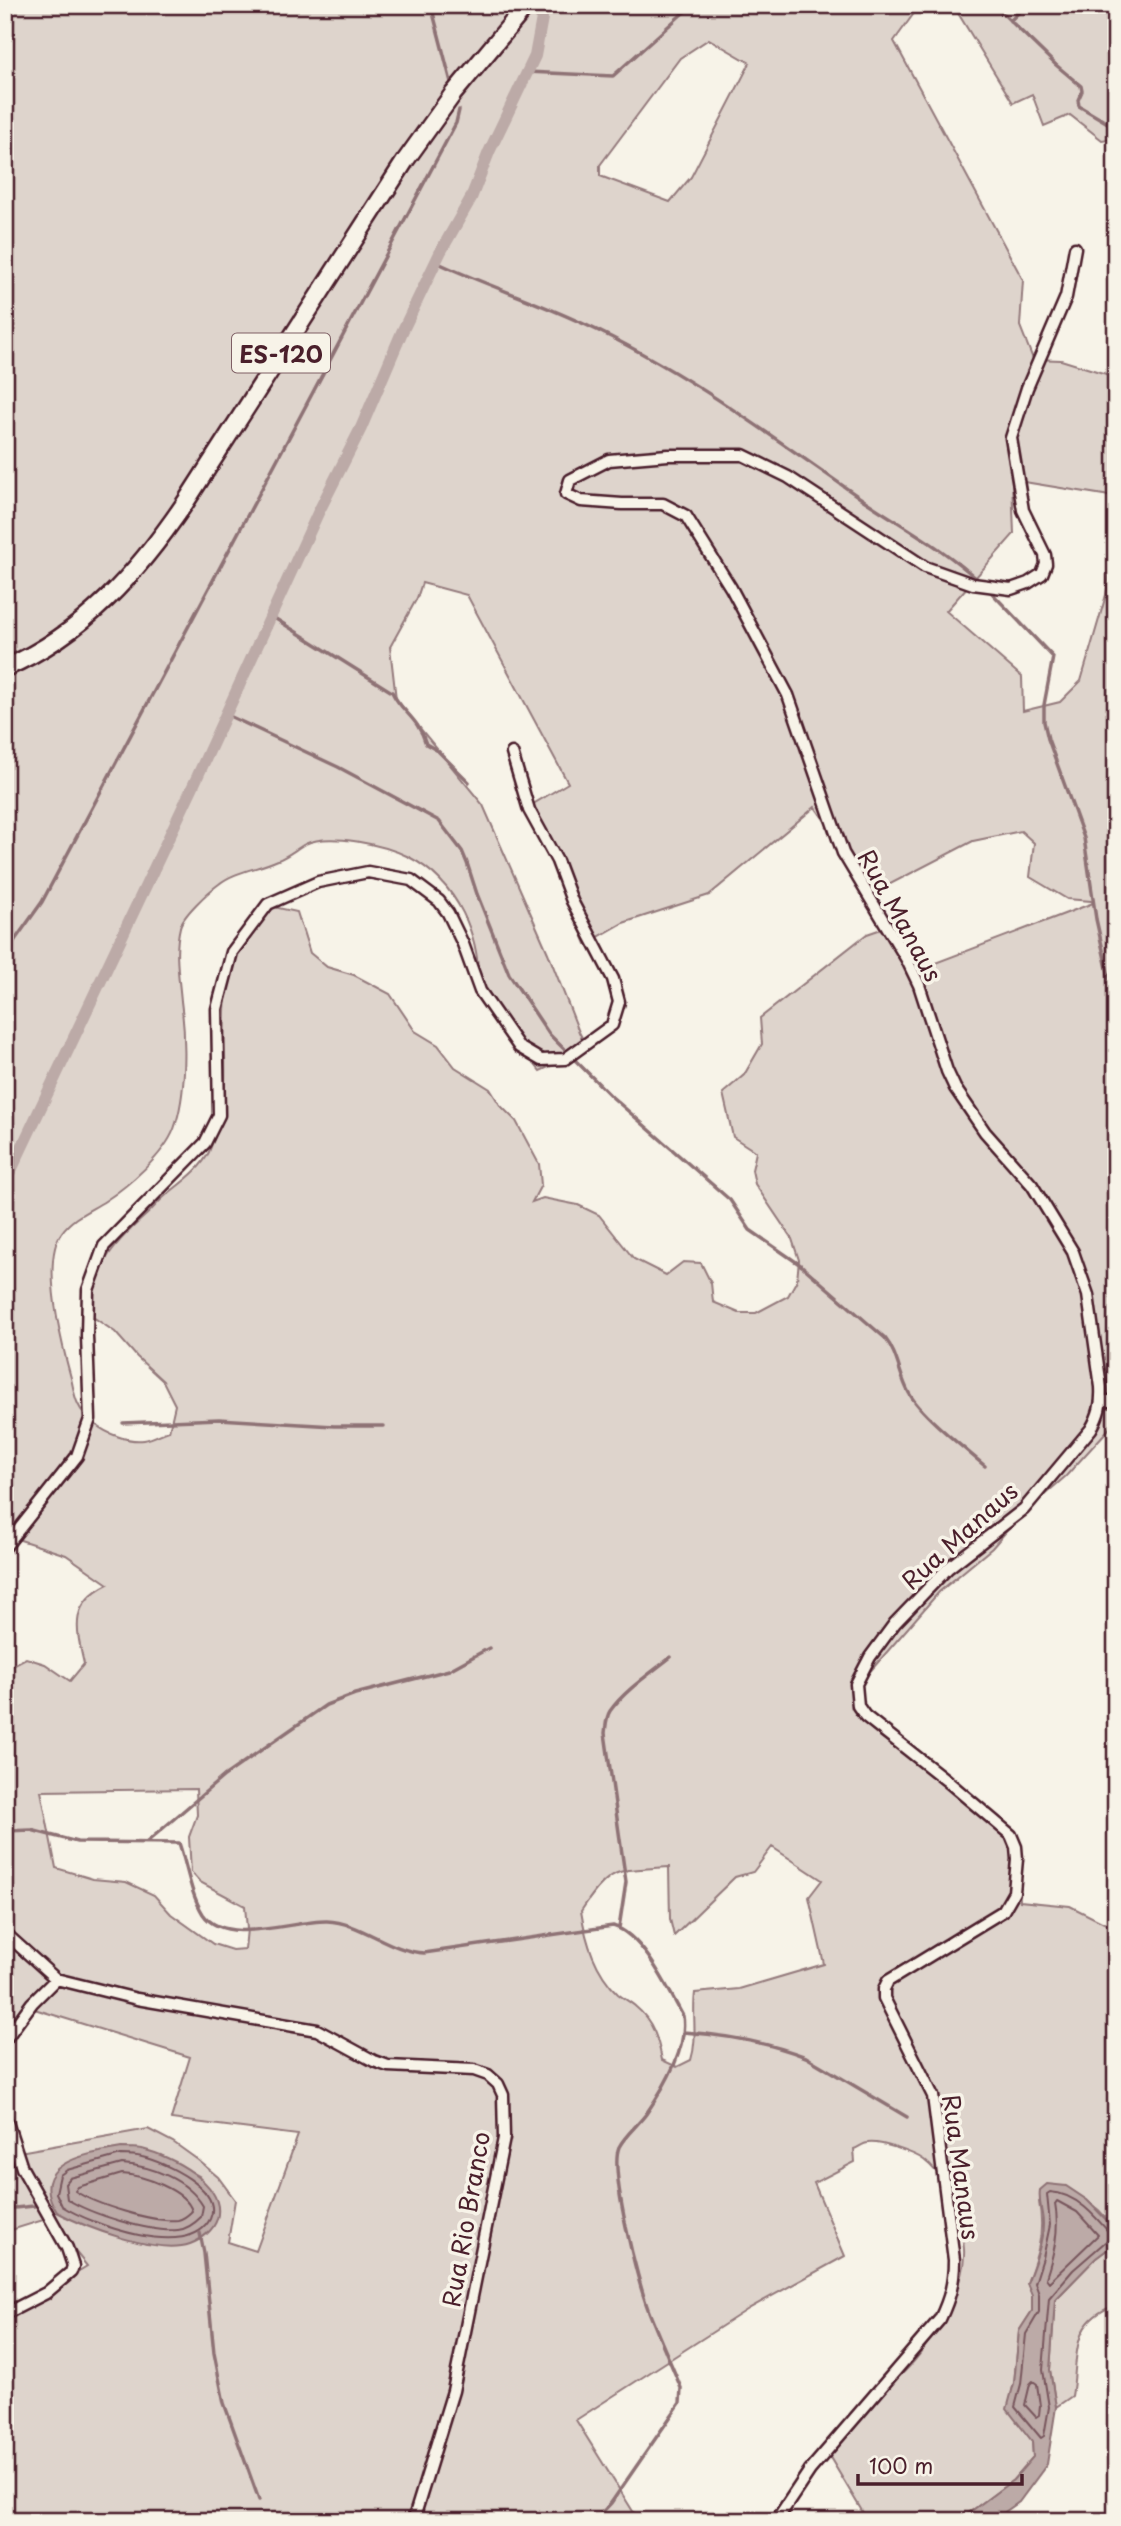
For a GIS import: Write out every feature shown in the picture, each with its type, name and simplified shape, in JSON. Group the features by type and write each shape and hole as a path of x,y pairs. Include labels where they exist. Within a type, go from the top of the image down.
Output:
{"main road":[{"name":"ES-120","path":"5,668 43,649 82,621 117,590 147,556 185,502 413,150 461,83 527,5"}],"street":[{"name":"Rua Manaus","path":"776,2521 810,2470 940,2319 954,2283 954,2260 933,2096 887,2007 884,1989 888,1981 1003,1911 1014,1892 1017,1859 1011,1835 865,1716 858,1706 856,1684 870,1657 921,1594 948,1568 1024,1508 1091,1429 1099,1416 1102,1401 1088,1295 1073,1252 1032,1185 985,1132 951,1080 919,985 843,853 788,695 731,588 686,516 663,504 581,501 566,494 570,480 609,460 668,455 743,456 788,477 925,567 973,584 1011,589 1028,583 1042,574 1046,564 1045,555 1023,510 1011,439 1027,388 1066,296 1075,248"},
{"path":"5,1546 77,1456 90,1419 88,1290 104,1245 205,1143 219,1115 217,1009 232,952 268,904 318,882 368,872 411,880 439,901 448,912 480,990 519,1047 541,1060 565,1059 612,1026 619,1002 613,979 572,901 557,861 529,810 512,753"},
{"path":"1102,1401 1116,1401"},
{"path":"5,1934 56,1979 32,2003 5,2040"},
{"name":"Rua Rio Branco","path":"56,1979 137,1999 317,2030 374,2062 388,2066 474,2070 488,2075 498,2084 503,2095 504,2138 488,2221 453,2391 413,2521"},
{"path":"5,2116 22,2168 67,2248 73,2266 71,2272 46,2293 5,2314"}],"shaded area":[{"path":"5,5 920,5 894,41 1023,280 1020,326 1033,359 1061,360 1116,377 1116,497 1012,480 1014,534 946,611 1022,677 1023,711 1060,702 1081,681 1106,595 1116,524 1116,1421 1066,1476 1017,1519 992,1548 939,1592 860,1683 858,1717 878,1735 1014,1836 1020,1901 1070,1906 1116,1929 1116,2242 1110,2224 1098,2209 1065,2186 1039,2202 1039,2243 1027,2283 1032,2295 1032,2311 1019,2331 1014,2383 1008,2409 1032,2441 1033,2457 1013,2480 958,2521 868,2521 828,2454 924,2349 943,2318 962,2269 964,2250 961,2229 948,2191 936,2171 913,2154 868,2143 854,2149 855,2162 814,2183 845,2256 750,2308 576,2420 639,2521 12,2521 5,2509 5,2316 87,2266 61,2234 43,2220 5,2232 5,2126 11,2150 25,2151 148,2129 173,2142 218,2177 235,2200 228,2242 256,2251 298,2135 171,2119 190,2057 31,2008 5,2042 5,1669 26,1658 45,1664 70,1681 84,1664 78,1628 81,1608 95,1591 108,1584 66,1555 5,1535","holes":["709,39 750,63 691,177 670,202 600,176 600,165 680,58","422,583 467,595 568,783 530,806 586,944 623,923 709,895 815,807 875,892 973,841 1021,831 1034,843 1030,877 1067,899 1093,903 917,970 909,947 896,924 867,934 760,1018 762,1044 744,1075 723,1093 733,1137 756,1152 752,1170 755,1184 792,1239 799,1260 797,1280 788,1296 756,1313 739,1313 713,1302 711,1283 701,1263 683,1262 666,1275 634,1259 599,1215 578,1205 543,1198 532,1202 541,1185 539,1164 516,1121 500,1105 490,1089 455,1067 438,1045 415,1031 390,994 354,975 327,967 310,953 297,912 274,907 245,941 231,974 226,995 224,1096 220,1121 209,1152 195,1171 161,1199 113,1248 96,1283 90,1315 115,1332 163,1381 175,1405 169,1431 144,1440 118,1436 105,1431 90,1420 81,1410 76,1398 55,1304 53,1262 56,1245 71,1222 114,1195 144,1169 162,1149 174,1129 181,1099 184,1066 178,936 186,916 214,888 232,876 278,860 315,841 328,839 372,844 409,857 441,881 453,896 471,931 476,951 478,991 540,1071 588,1049 483,805 396,699 390,647 417,598","196,1789 197,1815 189,1837 191,1872 200,1882 245,1906 245,1949 232,1950 213,1944 171,1914 154,1895 126,1882 93,1879 56,1868 41,1791","772,1847 822,1880 809,1897 824,1964 739,1989 695,1993 693,2052 691,2060 677,2067 662,2060 647,2018 618,1994 603,1976 589,1945 581,1911 600,1885 617,1873 669,1867 670,1919 674,1936 735,1877 753,1872","160,2155 199,2176 147,2244 66,2217"]},
{"path":"953,5 1116,5 1116,138 1102,140 1070,115 1044,126 1032,94 1013,103"},
{"path":"1116,2243 1116,2305 1090,2320 1083,2330 1072,2396 1056,2407 1050,2370 1055,2300 1096,2258"}],"water":[{"path":"121,2148 142,2149 167,2158 205,2183 214,2194 218,2206 217,2219 210,2231 190,2244 160,2246 103,2232 57,2212 49,2195 49,2182 54,2172 77,2158"},
{"path":"1047,2184 1066,2186 1087,2200 1114,2228 1116,2243 1096,2258 1055,2300 1050,2370 1056,2407 1047,2464 1019,2502 992,2521 958,2521 1013,2480 1033,2457 1032,2441 1007,2409 1014,2383 1019,2331 1032,2311 1032,2295 1027,2283 1043,2231 1040,2190"}],"waterway":[{"path":"431,5 452,86"},
{"path":"527,72 613,76 683,13 697,5"},
{"path":"994,5 1081,86 1079,106 1116,128"},
{"path":"1010,21 1026,5"},
{"path":"5,1183 194,784 318,513 361,428 402,332 441,251 471,198 489,152 535,56 542,18"},
{"path":"5,954 42,902 456,123 459,110"},
{"path":"436,262 566,316 656,361 725,404 937,548 980,582"},
{"path":"5,345 14,352"},
{"path":"989,590 1053,657 1044,705 1044,722 1084,838 1096,919 1116,998"},
{"path":"271,616 392,692 419,727 426,744 438,751 469,782"},
{"path":"225,714 338,767 439,821 462,851 509,974 549,1034 612,1097 730,1200 750,1230 802,1266 885,1338 915,1402 985,1466"},
{"path":"123,1423 219,1419 334,1426 384,1426"},
{"path":"147,1842 224,1776 326,1705 355,1694 449,1670 489,1648"},
{"path":"619,1928 626,1882 605,1733 607,1719 610,1711 623,1696 671,1657"},
{"path":"5,1831 31,1830 77,1842 179,1843 203,1914 213,1924 227,1929 261,1930 327,1921 352,1926 399,1948 424,1953 613,1926 624,1931 644,1951 683,2016 684,2028 678,2054 667,2080 646,2114 619,2147 618,2178 638,2276 648,2309 681,2388 680,2403 611,2503 594,2521"},
{"path":"683,2032 746,2040 806,2057 907,2117"},
{"path":"5,2209 34,2206"},
{"path":"200,2233 214,2353 224,2403 259,2500"}]}
